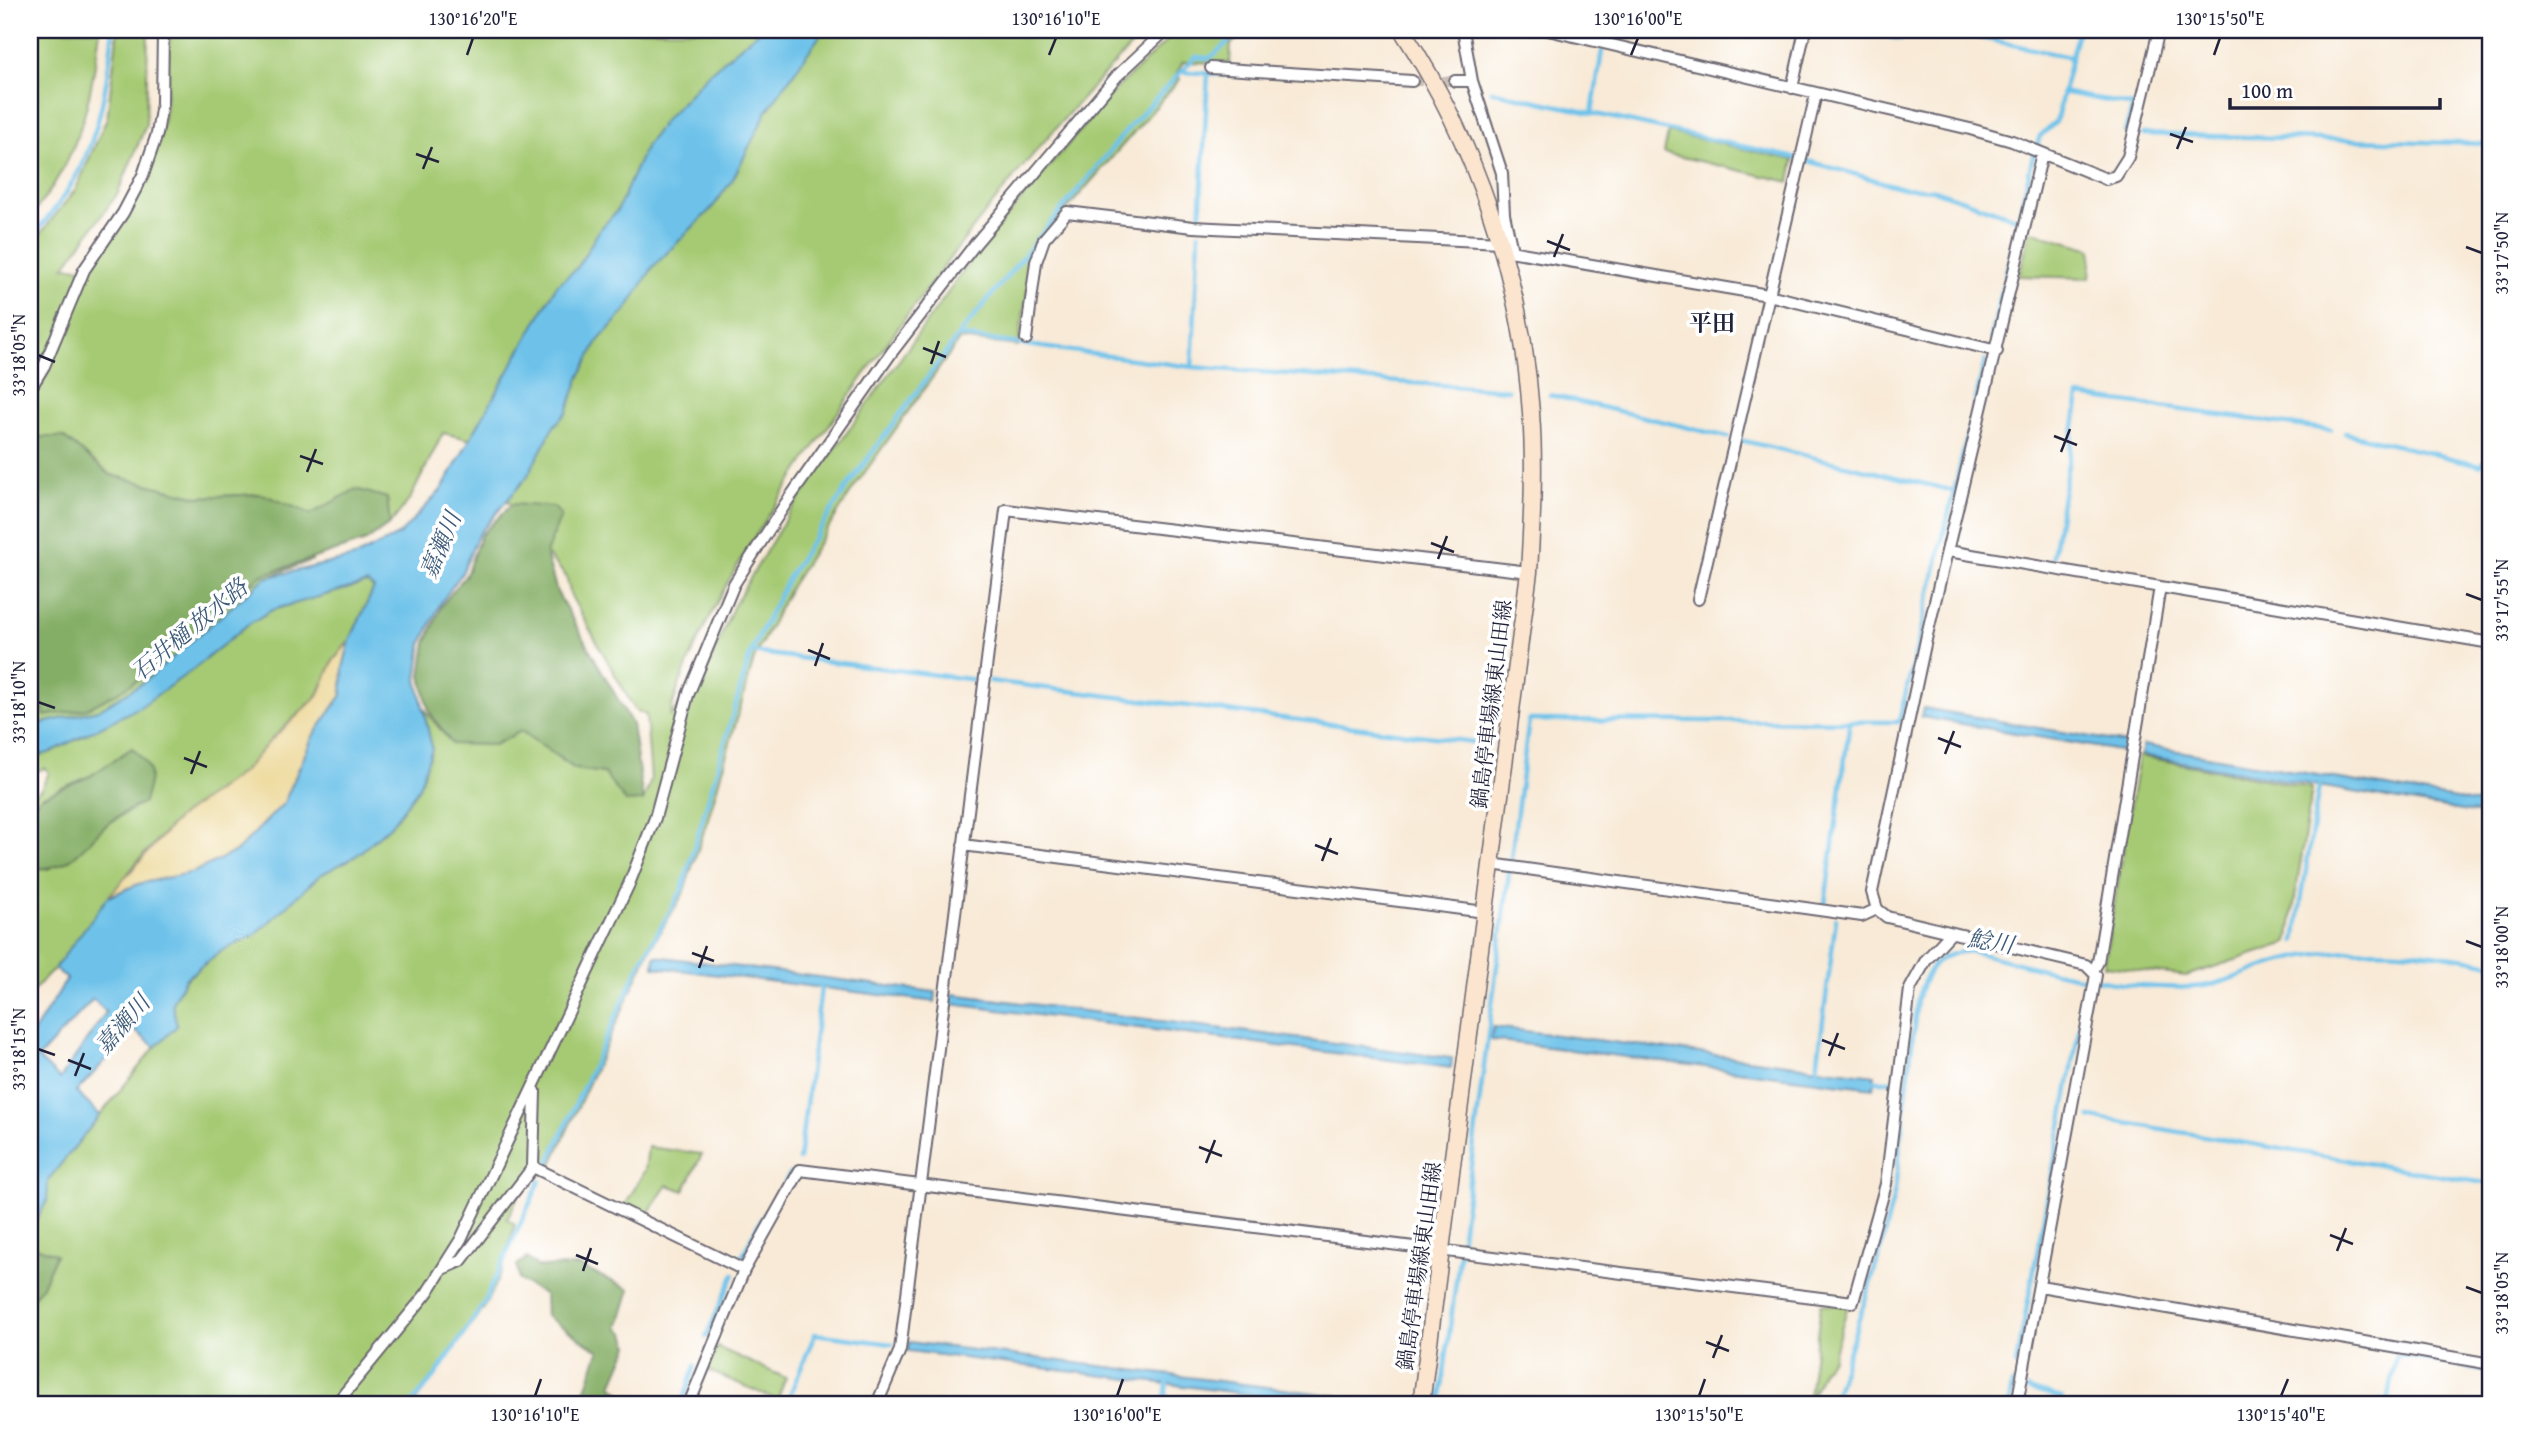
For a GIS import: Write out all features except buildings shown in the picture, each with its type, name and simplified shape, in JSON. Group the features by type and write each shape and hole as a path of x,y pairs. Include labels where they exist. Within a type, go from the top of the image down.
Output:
{"main road":[{"name":"鍋島停車場線東山田線","path":"1402,30 1426,66 1465,149 1505,247 1522,338 1531,412 1534,480 1529,572 1497,865 1485,912 1448,1252 1421,1404"}],"street":[{"path":"30,388 44,366 84,270 123,213 143,175 157,134 162,103 163,30"},
{"path":"336,1404 445,1268 535,1085 629,884 651,829 688,695 734,584 786,503 884,363 976,243 1117,76 1166,30"},
{"path":"1463,30 1472,81 1502,173 1505,247"},
{"path":"1548,30 1970,129 2106,179 2116,176 2122,170 2159,30"},
{"path":"1598,43 1600,30"},
{"path":"1792,88 1805,30"},
{"path":"1211,68 1412,81"},
{"path":"1455,81 1472,81"},
{"path":"1698,599 1816,94"},
{"path":"2036,152 1997,351 1948,551 1872,892 1877,909 1887,917 2087,965 2095,972"},
{"path":"1026,339 1036,262 1044,239 1067,212 1193,227 1505,247 1768,296 1997,351"},
{"path":"877,1404 900,1350 1006,510 1529,572"},
{"path":"1948,551 2491,643"},
{"path":"2018,1404 2098,961 2160,587"},
{"path":"963,845 1485,912"},
{"path":"1497,865 1862,916 1877,909"},
{"path":"689,1404 744,1270 800,1170 1853,1302 1886,1184 1910,989 1926,960 1951,933"},
{"path":"445,1268 461,1261 533,1167 535,1085"},
{"path":"533,1167 744,1270"},
{"path":"2040,1286 2491,1364"}],"green space":[{"path":"30,30 100,30 92,82 80,129 61,173 30,217"},
{"path":"118,30 148,30 146,125 118,193 64,267 91,268 139,195 161,135 172,30 1147,30 1054,130 1010,182 926,289 847,400 777,502 733,573 695,647 677,690 670,716 704,678 733,607 789,513 980,248 1112,93 1178,30 1247,30 1231,44 1230,63 1183,62 1177,73 1180,79 1035,246 1018,346 960,339 855,486 790,588 755,656 708,819 683,894 650,949 550,1168 524,1185 507,1219 515,1224 501,1272 484,1308 414,1404 30,1404 30,1301 41,1288 56,1255 30,1245 30,1194 48,1180 155,1047 177,1026 172,1003 185,980 221,951 255,935 320,875 356,856 391,825 419,787 432,749 423,708 452,744 494,745 521,731 575,769 604,773 643,801 651,780 646,715 635,710 571,596 566,576 546,553 512,504 506,502 531,469 472,440 443,433 410,499 390,524 387,498 356,489 311,514 262,494 198,497 111,475 63,437 32,437 30,441 30,247 76,189 107,118"},
{"path":"1668,132 1794,160 1790,182 1664,153"},
{"path":"2030,231 2092,249 2090,278 2019,276"},
{"path":"32,437 63,437 111,475 198,497 262,494 311,514 356,489 387,498 390,524 366,541 262,575 217,610 147,674 87,709 45,716 30,654"},
{"path":"512,504 554,507 561,516 546,553 557,592 632,724 643,801 626,802 604,773 575,769 521,731 494,745 452,744 429,711 421,676 426,643 442,605 466,575 481,535"},
{"path":"313,560 265,578 144,682 98,710 30,726 30,654 147,674 217,610 262,575"},
{"path":"367,583 374,588 350,640 333,661 318,695 268,743 244,771 177,819 137,862 55,968 30,994 30,868 49,869 111,822 144,802 132,749 90,776 41,797 30,808 30,797 41,789 49,773 45,768 30,774 30,757 78,739 191,671 247,625 272,610"},
{"path":"132,748 145,761 150,772 144,802 111,821 67,861 57,866 30,868 30,808 41,797 90,776"},
{"path":"2139,756 2312,788 2288,943 2186,976 2104,966"},
{"path":"648,1147 702,1154 684,1191 667,1185 645,1218 624,1207 645,1170"},
{"path":"30,1245 56,1254 41,1288 30,1301"},
{"path":"527,1258 538,1267 578,1266 630,1289 618,1328 625,1333 629,1346 612,1385 623,1395 619,1404 581,1404 599,1351 546,1316 545,1295 519,1280 517,1265"},
{"path":"1821,1304 1848,1306 1832,1359 1823,1369 1808,1404"},
{"path":"717,1347 786,1378 777,1400 707,1370"}],"sand":[{"path":"350,640 343,668 342,695 313,736 284,803 237,851 194,872 138,884 108,897 177,819 244,771 268,743 318,696 333,661"}],"water":[{"name":"嘉瀬川","path":"760,30 824,30 767,111 733,179 712,208 653,267 627,309 598,341 580,376 567,412 554,426 527,477 478,535 462,573 440,604 422,643 417,679 432,748 419,787 391,825 356,856 320,875 255,935 221,951 185,979 172,1003 177,1026 155,1047 134,1030 76,1092 100,1115 48,1180 47,1201 30,1231 30,1038 67,979 55,968 108,897 138,884 194,872 237,851 284,803 313,736 342,695 343,668 350,640 374,588 367,583 272,610 247,625 191,671 140,707 49,753 30,757 30,726 98,710 144,682 265,578 355,557 400,534 442,489 557,285 577,268 600,229 617,211 646,146 664,121 709,73","holes":["93,999 106,1012 60,1079 38,1058"]},
{"path":"1923,708 2127,743 2126,752 1921,717"},
{"path":"2143,745 2491,805 2491,816 2141,755"},
{"path":"655,956 936,992 935,1002 654,967"},
{"path":"952,994 1452,1058 1451,1068 951,1004"},
{"path":"1493,1027 1875,1075 1873,1088 1491,1040"},
{"path":"909,1342 1403,1404 1325,1404 908,1351"}],"waterway":[{"path":"30,238 68,190 91,142 105,89 113,30"},
{"path":"549,1162 642,960 682,890 751,652 788,578 849,484 958,336 1132,124 1195,57 1210,58 1242,30"},
{"path":"1605,36 1606,30"},
{"path":"1863,30 1900,39 1921,30"},
{"path":"1929,30 1959,33 2069,57"},
{"path":"1991,338 2032,160 2040,136 2056,122 2078,30"},
{"path":"1592,113 1602,51"},
{"path":"1183,72 1254,76"},
{"path":"1200,222 1208,73"},
{"path":"1491,91 1796,158"},
{"path":"2062,92 2133,106 2125,132"},
{"path":"2143,134 2491,144"},
{"path":"1805,160 1903,188 1934,190 2018,219"},
{"path":"1192,367 1199,233"},
{"path":"959,336 1192,367 1508,390"},
{"path":"1440,1404 1529,720 1899,722 1985,361"},
{"path":"1550,395 1728,437"},
{"path":"2053,557 2079,396 2331,430"},
{"path":"2345,433 2480,465 2491,455"},
{"path":"1740,440 1954,491"},
{"path":"751,652 977,680"},
{"path":"990,681 1489,744"},
{"path":"1825,903 1850,721"},
{"path":"2295,941 2319,786"},
{"path":"1817,1068 1836,919"},
{"name":"鯰川","path":"1832,1404 1880,1253 1895,1190 1917,1000 1929,971 1940,959 1970,951 2081,978 2166,987 2207,986 2286,960 2363,950 2415,952 2491,964"},
{"path":"799,1160 821,988"},
{"path":"2016,1365 2085,999"},
{"path":"1874,1081 1898,1081"},
{"path":"2090,1117 2491,1184"},
{"path":"740,1261 758,1225 791,1173"},
{"path":"411,1404 435,1376 483,1305 540,1181"},
{"path":"706,1337 734,1274"},
{"path":"786,1404 815,1334 892,1344"},
{"path":"2388,1404 2396,1355 2491,1371"},
{"path":"682,1404 695,1366"},
{"path":"1164,1404 1167,1384"},
{"path":"2009,1404 2012,1384"},
{"path":"2028,1389 2062,1398"}],"tunnel":[{"path":"1412,81 1455,81"}],"district":[{"name":"平田","path":"1712,322"}],"water label":[{"name":"石井樋 放水路","path":"189,629"}]}
